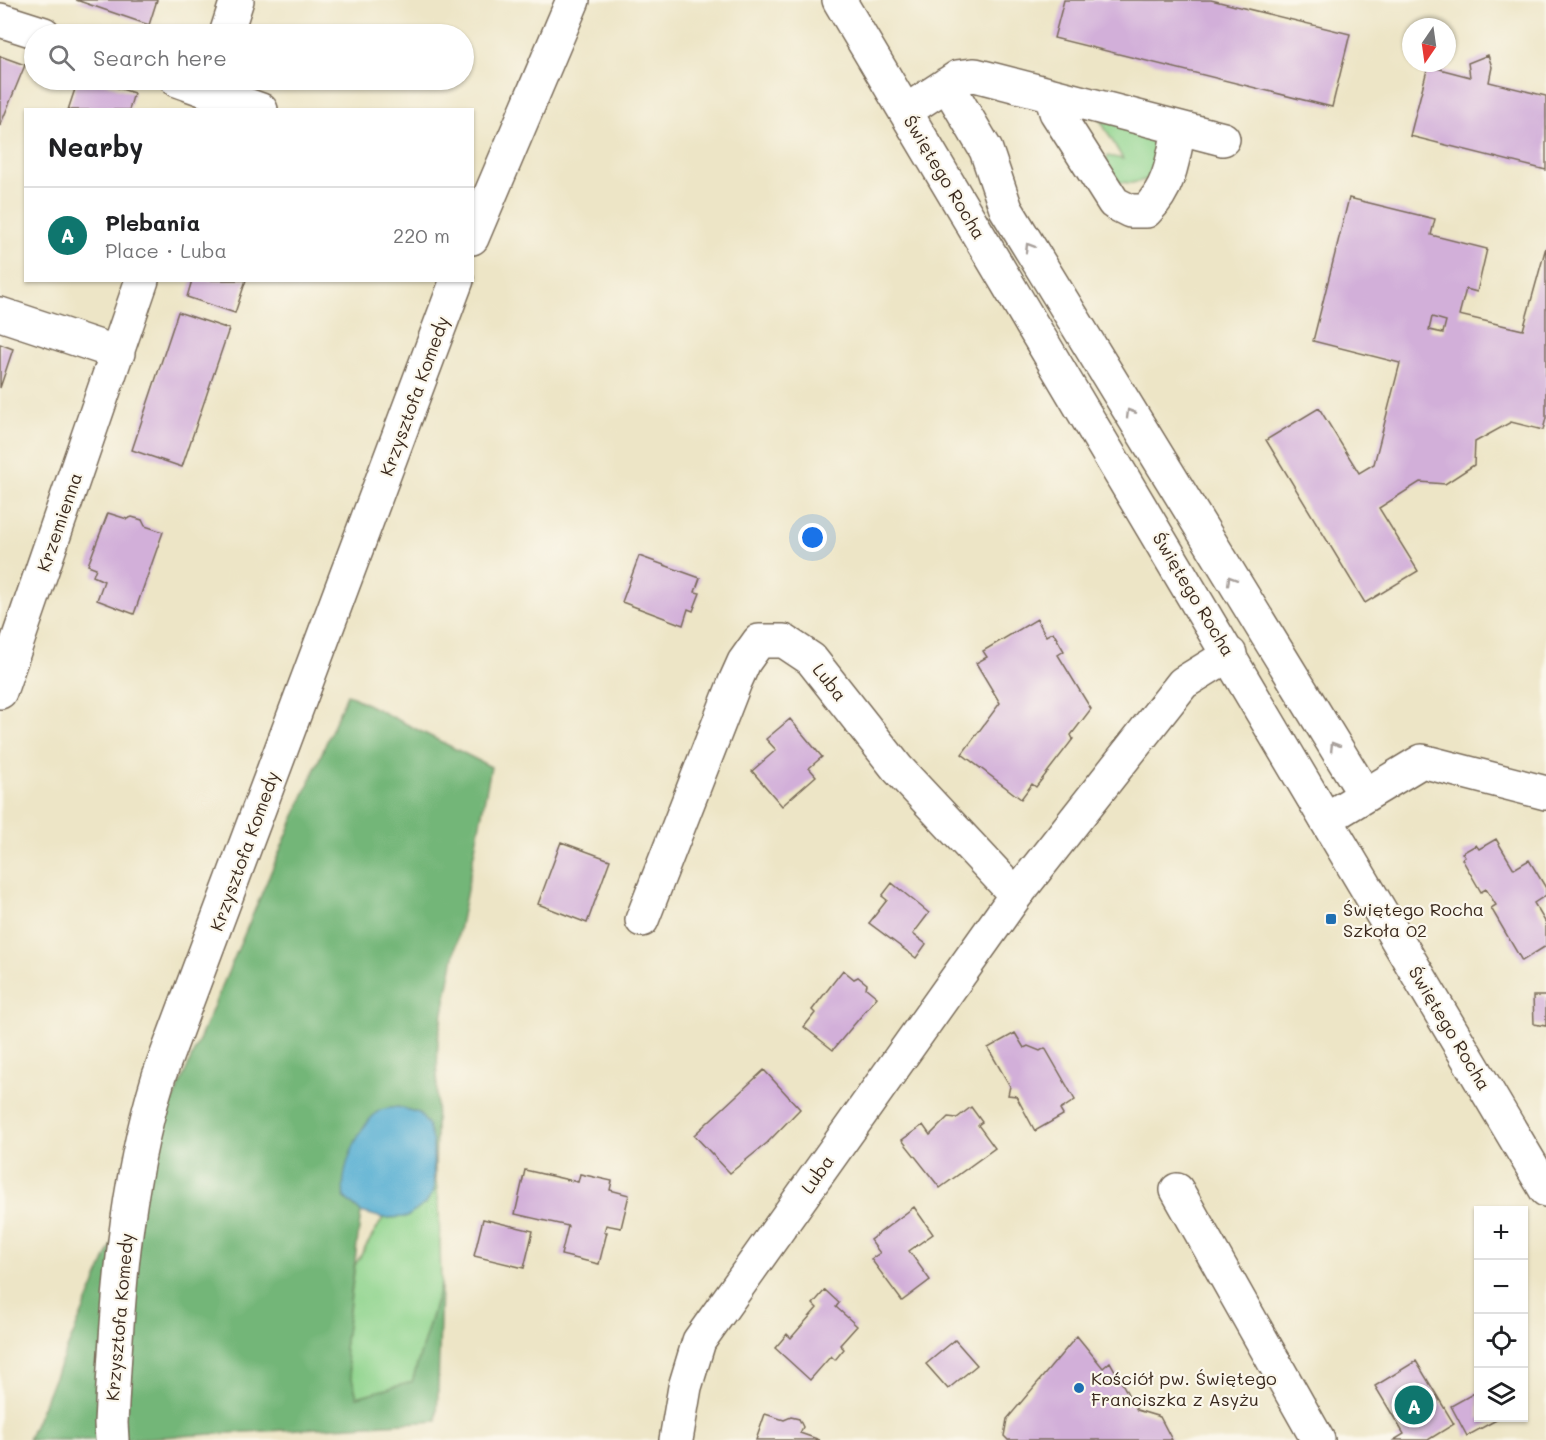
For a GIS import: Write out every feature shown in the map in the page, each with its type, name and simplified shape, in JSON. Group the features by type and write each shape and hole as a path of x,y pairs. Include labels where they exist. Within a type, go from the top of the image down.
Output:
{"street":[{"path":"229,24 237,0"},
{"path":"474,228 481,191 573,0"},
{"name":"Świętego Rocha","path":"839,0 1230,654 1546,1190"},
{"path":"0,20 24,28"},
{"path":"906,111 958,77 975,75 1224,139"},
{"path":"947,84 986,150 1006,209 1365,795"},
{"path":"201,90 255,108"},
{"path":"1051,95 1056,112 1114,203 1130,211 1146,211 1160,197 1170,171 1179,128"},
{"name":"Krzemienna","path":"0,692 141,282"},
{"name":"Krzysztofa Komedy","path":"112,1440 119,1283 138,1153 145,1121 159,1076 456,282"},
{"path":"0,314 118,353"},
{"name":"Luba","path":"642,920 735,682 744,662 759,641 784,641 811,659 897,768 1016,895"},
{"name":"Luba","path":"676,1440 685,1387 699,1341 1016,895 1183,683 1230,654"},
{"path":"1326,819 1422,761 1546,793"},
{"path":"1178,1190 1318,1440"}],"green space":[{"path":"1100,120 1157,134 1162,145 1149,179 1132,183 1118,182 1105,162 1108,156 1123,159"},
{"path":"347,694 491,767 438,1038 435,1173 433,1144 378,1111 363,1131 354,1151 344,1197 361,1212 344,1349 357,1397 412,1382 441,1284 437,1421 112,1440 28,1440"},
{"path":"435,1173 439,1207 441,1284 412,1383 357,1397 344,1349 355,1265 383,1218 407,1217 434,1191"}],"water":[{"path":"398,1107 419,1113 428,1125 433,1144 434,1191 426,1203 407,1217 383,1218 361,1212 344,1197 344,1175 356,1141 369,1121 381,1110"}],"building":[{"path":"76,0 157,0 149,24"},
{"path":"1064,0 1211,0 1350,34 1332,107 1054,38"},
{"path":"1488,55 1492,67 1489,82 1546,96 1546,170 1410,136 1426,72 1451,72 1470,77 1468,63"},
{"path":"0,56 24,65 24,67 0,126"},
{"path":"75,90 125,90 134,93 130,108 69,108"},
{"path":"1349,198 1435,219 1431,235 1487,249 1477,292 1466,289 1459,315 1523,330 1546,247 1546,418 1543,430 1511,422 1475,442 1474,465 1445,484 1420,482 1379,508 1418,571 1365,603 1266,440 1319,408 1359,473 1374,464 1400,363 1313,341","holes":["1432,317 1446,321 1443,333 1429,330"]},
{"path":"191,282 245,282 235,313 187,297"},
{"path":"178,312 229,329 182,467 132,450"},
{"path":"0,344 13,349 0,388"},
{"path":"108,513 127,519 132,517 142,520 145,526 163,532 134,614 97,600 104,581 93,576 96,568 88,565"},
{"path":"639,556 700,578 695,592 700,593 693,611 688,609 683,625 622,602"},
{"path":"1037,619 1046,636 1053,632 1064,651 1058,655 1091,709 1071,735 1073,739 1036,787 1032,784 1021,799 962,754 1000,703 976,663 987,657 983,651"},
{"path":"790,719 822,757 809,768 816,776 782,806 752,771 776,750 766,739"},
{"path":"1496,839 1514,869 1529,860 1546,888 1546,895 1534,903 1546,923 1546,946 1522,961 1491,908 1496,905 1486,889 1481,892 1462,859 1465,857 1462,853 1476,845 1479,849"},
{"path":"561,842 610,860 587,923 538,904"},
{"path":"892,883 929,913 913,934 926,944 916,958 869,923 887,900 882,896"},
{"path":"843,970 854,979 858,977 867,984 866,988 877,997 833,1050 804,1027 815,1013 812,1010"},
{"path":"1533,996 1546,996 1546,1026 1534,1024"},
{"path":"1015,1033 1024,1048 1028,1046 1040,1051 1045,1048 1075,1100 1060,1110 1063,1115 1035,1131 1016,1096 1008,1095 1010,1086 988,1048"},
{"path":"764,1070 800,1109 767,1143 730,1173 694,1135"},
{"path":"971,1107 982,1122 978,1125 995,1148 940,1188 902,1140 923,1125 930,1135 948,1117 957,1118"},
{"path":"525,1170 578,1182 580,1174 612,1181 610,1190 629,1195 621,1228 606,1225 604,1232 607,1232 599,1264 561,1255 568,1226 515,1214"},
{"path":"914,1207 933,1234 909,1251 930,1280 902,1301 871,1259 880,1253 870,1240"},
{"path":"483,1219 533,1231 524,1268 474,1256"},
{"path":"825,1290 839,1303 836,1307 857,1326 840,1345 844,1349 835,1360 831,1356 810,1380 775,1348 787,1334 791,1338 817,1308 813,1304"},
{"name":"Kościół pw. Świętego Franciszka z Asyżu","path":"1077,1336 1103,1368 1110,1362 1137,1410 1160,1417 1172,1440 1008,1440 1004,1436 1007,1419"},
{"path":"955,1340 977,1365 948,1389 926,1364"},
{"path":"1416,1361 1454,1424 1428,1440 1394,1440 1404,1434 1375,1386"},
{"path":"1474,1393 1474,1422 1493,1422 1467,1436 1451,1406"},
{"path":"765,1414 784,1420 791,1417 799,1419 803,1427 800,1433 820,1440 756,1440"}],"place":[{"name":"Świętego Rocha Szkoła 02","path":"1331,919"},
{"name":"Kościół pw. Świętego Franciszka z Asyżu","path":"1079,1388"},
{"name":"Plebania","path":"1414,1405"}]}
